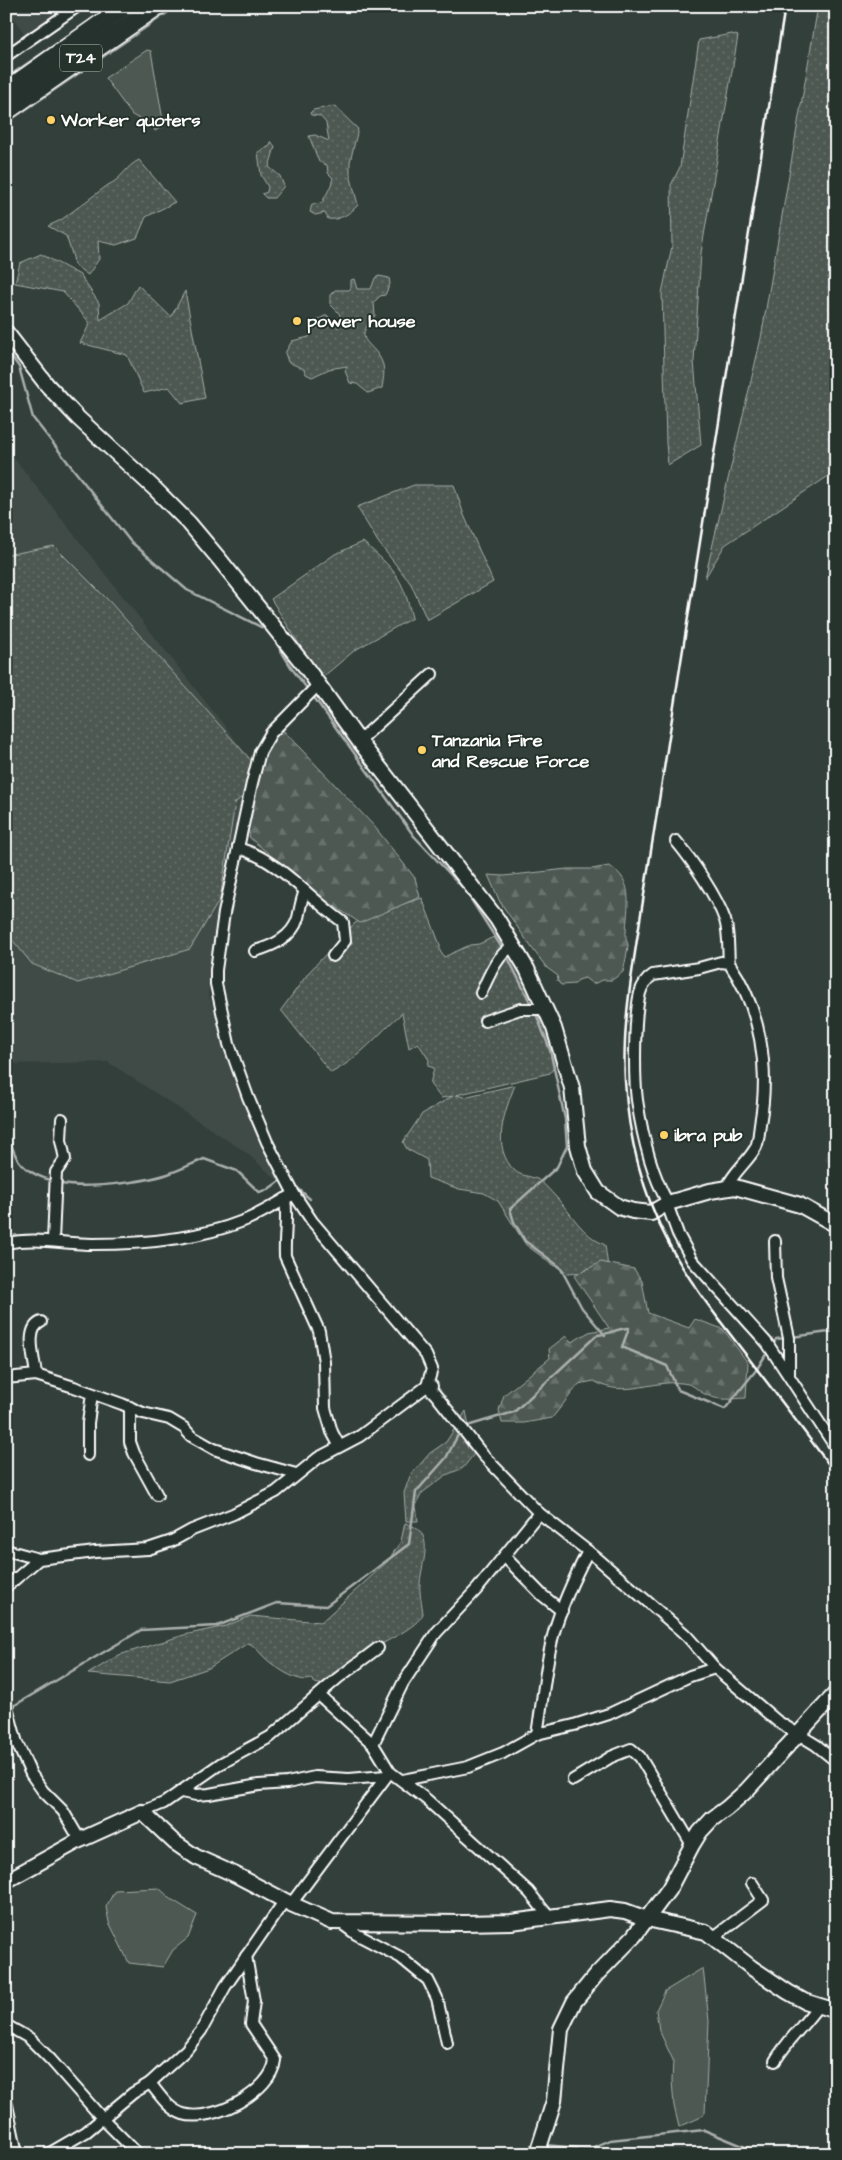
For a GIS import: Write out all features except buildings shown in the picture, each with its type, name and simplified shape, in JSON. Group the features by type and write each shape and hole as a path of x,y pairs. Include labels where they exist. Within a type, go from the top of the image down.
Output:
{"highway":[{"name":"T24","path":"6,91 126,6"},
{"name":"T24","path":"6,111 157,6"}],"street":[{"path":"6,56 78,6"},
{"path":"6,332 42,378 78,418 189,523 252,599 359,741 481,895 513,946 554,1028 572,1088 578,1146 585,1171 598,1192 619,1207 651,1213 667,1203 727,1187 800,1205 836,1225"},
{"path":"359,741 432,674"},
{"path":"318,685 271,733 260,752 224,913 216,970 216,984 229,1044 248,1097 289,1196 426,1355 432,1369 430,1386 482,1455 539,1513 588,1551 686,1634 715,1668 777,1721 816,1745 836,1761"},
{"path":"676,841 685,852 726,922 729,962 744,989 760,1031 765,1089 763,1112 756,1146 732,1177 727,1187"},
{"path":"238,848 252,852 266,861 343,922 345,941 333,956"},
{"path":"255,951 278,942 291,930 298,918 305,891"},
{"path":"481,993 499,957 504,951 513,946"},
{"path":"729,962 653,975 647,979 640,993 636,1056 637,1100 655,1174 682,1241 692,1260 767,1343 836,1448"},
{"path":"485,1021 520,1009 545,1009"},
{"path":"52,1241 57,1168 65,1159 61,1140 62,1119"},
{"path":"6,1243 42,1239 93,1244 163,1240 242,1222 289,1196"},
{"path":"289,1196 284,1243 285,1256 319,1331 324,1362 325,1408 332,1432 339,1445"},
{"path":"776,1241 776,1278 789,1338 789,1376"},
{"path":"36,1375 31,1333 37,1323 41,1322"},
{"path":"6,1378 36,1375 143,1413 164,1417 175,1422 191,1436 214,1449 296,1474"},
{"path":"6,1550 39,1559 95,1552 148,1549 172,1541 192,1530 233,1514 259,1501 339,1445 360,1436 430,1386"},
{"path":"88,1455 88,1423 92,1394"},
{"path":"130,1407 130,1442 157,1495"},
{"path":"373,1744 403,1683 436,1633 478,1588 539,1513"},
{"path":"538,1734 550,1653 569,1587 588,1551"},
{"path":"504,1556 542,1595 562,1611"},
{"path":"6,1587 39,1559"},
{"path":"6,1881 80,1840 164,1803 220,1764 270,1737 338,1678 378,1648"},
{"path":"403,1780 468,1767 503,1753 538,1734 574,1726 609,1714 690,1676 715,1668"},
{"path":"537,2154 554,2101 558,2043 567,2014 574,2002 647,1919 669,1889 692,1845 712,1819 728,1808 746,1791 836,1693"},
{"path":"319,1695 373,1744 388,1774"},
{"path":"6,1703 17,1743 31,1774 48,1797 63,1811 80,1840"},
{"path":"573,1780 611,1757 631,1749 634,1750 692,1845"},
{"path":"48,2154 86,2132 133,2092 150,2083 186,2050 201,2031 225,1987 246,1956 388,1774"},
{"path":"181,1792 196,1795 209,1794 315,1777 349,1778 388,1774 403,1780 529,1892 549,1917"},
{"path":"142,1812 174,1842 196,1857 324,1919 341,1923 386,1921 465,1924 511,1922 610,1909 625,1911 647,1919 699,1929 714,1937 761,1974 804,2001 836,2011"},
{"path":"714,1937 763,1900 752,1883"},
{"path":"341,1923 356,1934 400,1957 428,1980 437,1998 447,2043"},
{"path":"150,2083 167,2105 183,2114 189,2114 217,2111 239,2102 256,2091 263,2083 272,2071 275,2060 251,2024 254,2001 246,1956"},
{"path":"775,2061 789,2040 808,2021 818,2006"},
{"path":"6,2025 28,2038 52,2060 62,2074 78,2088 102,2118 138,2154"},
{"path":"6,2100 17,2154"}],"shaded area":[{"path":"6,6 68,6 26,36"},
{"path":"6,448 249,757 208,993 262,1140 282,1179 276,1179 244,1151 108,1062 6,1064"},
{"path":"836,1118 836,1170 825,1160"}],"green space":[{"path":"818,6 836,6 836,471 725,545 705,578 761,338"},
{"path":"732,34 738,36 701,253 694,361 701,445 668,465 662,293 672,246 671,185 680,167 699,40"},
{"path":"147,50 151,51 164,126 155,131 153,126 132,115 105,78"},
{"path":"334,106 358,129 350,162 350,174 358,205 344,216 328,219 325,213 315,215 310,212 312,204 322,203 333,178 328,173 327,165 319,162 309,136 315,135 329,141 326,123 320,116 311,115 310,113 313,110"},
{"path":"271,141 275,147 269,167 280,176 284,186 274,198 266,198 262,194 267,192 268,187 261,175 258,152 270,146"},
{"path":"139,160 175,202 146,217 137,238 116,245 98,241 99,259 88,275 74,265 66,236 48,226 61,220 121,176"},
{"path":"41,254 80,275 99,303 100,320 128,303 138,285 171,317 185,291 205,398 182,403 169,387 144,393 127,355 80,343 90,323 63,292 15,283 20,263"},
{"path":"379,276 389,278 390,284 385,295 380,296 374,302 375,316 364,332 364,337 380,357 383,365 382,388 368,393 357,384 350,383 345,371 347,366 329,369 312,377 306,374 304,369 288,362 285,353 292,341 309,337 313,322 327,315 338,327 343,323 339,313 330,304 330,295 335,290 349,290 351,288 351,280 354,279 357,289 371,289 375,278"},
{"path":"414,485 454,485 464,515 493,582 427,620 411,584 378,542 357,507"},
{"path":"363,542 396,575 405,593 412,618 355,650 324,676 316,671 271,599 335,554"},
{"path":"54,546 110,602 265,776 235,803 220,899 190,949 78,983 32,964 6,932 6,555"},
{"path":"282,729 374,826 415,878 420,897 360,923 319,896 250,838 244,809 270,730"},
{"path":"609,866 618,872 624,880 627,889 626,938 628,945 623,972 612,980 603,980 593,984 585,978 578,980 575,984 561,985 557,981 558,976 547,968 500,902 488,875 504,876"},
{"path":"422,898 440,945 440,951 444,957 500,934 515,958 561,1057 550,1073 456,1095 464,1097 515,1085 507,1106 502,1129 501,1140 507,1161 517,1173 537,1179 542,1183 590,1236 605,1245 608,1267 596,1272 567,1273 526,1245 498,1201 484,1193 459,1189 428,1178 427,1160 407,1149 403,1142 422,1114 453,1096 441,1098 430,1084 434,1068 428,1066 429,1060 418,1043 409,1048 402,1013 351,1061 331,1073 281,1010 309,972 355,923 378,912"},
{"path":"601,1262 634,1269 642,1281 648,1313 689,1328 695,1319 723,1329 748,1363 746,1398 718,1399 690,1385 676,1383 617,1388 594,1381 579,1384 552,1418 524,1423 502,1423 499,1410 504,1395 550,1358 549,1349 566,1336 572,1342 589,1332 609,1328 574,1276"},
{"path":"466,1411 474,1454 463,1468 446,1475 422,1493 416,1505 418,1521 406,1521 404,1493 410,1476 430,1453 446,1442"},
{"path":"405,1523 415,1527 421,1533 424,1540 425,1556 420,1587 423,1614 415,1624 369,1652 324,1685 315,1683 311,1679 306,1680 293,1677 273,1665 248,1643 209,1668 170,1681 88,1674 119,1655 184,1635 226,1626 250,1616 321,1622 388,1561 401,1541"},
{"path":"159,1888 171,1899 197,1915 188,1938 173,1950 163,1967 129,1963 109,1922 106,1907 115,1890"},
{"path":"703,1968 709,2021 705,2113 699,2118 679,2127 674,2106 673,2060 659,2030 656,2010 665,1991"}],"waterway":[{"path":"6,123 177,6"},
{"path":"6,78 81,27"},
{"path":"6,349 19,367 33,418 130,541 187,590 269,631"},
{"path":"272,636 293,670 309,691"},
{"path":"313,696 414,836 465,890 504,951"},
{"path":"507,956 532,1006"},
{"path":"535,1011 550,1050 565,1119 567,1146 557,1167 510,1209 514,1222 525,1241 560,1267 582,1308 605,1335"},
{"path":"6,1123 11,1145 19,1161 32,1172 53,1181"},
{"path":"58,1183 82,1186 144,1180 168,1174 204,1159 237,1171 259,1192 267,1190 284,1178"},
{"path":"293,1184 310,1199"},
{"path":"464,1427 514,1412 597,1335 620,1329 629,1328 622,1347 667,1366 678,1390 725,1409 757,1369 768,1351"},
{"path":"792,1337 836,1331"},
{"path":"773,1345 776,1339 787,1338"},
{"path":"10,1708 141,1630 217,1626 277,1603 326,1606 409,1544 416,1492 446,1458 460,1431"},
{"path":"545,2145 589,2149 610,2140 704,2130 762,2154"},
{"path":"526,2154 533,2149"},
{"path":"806,2154 836,2150"}],"railway":[{"path":"785,6 634,960 626,1020 624,1061 629,1123 638,1165 644,1186 669,1244 678,1261 710,1308 836,1474"}],"place":[{"name":"Worker quoters","path":"51,120"},
{"name":"power house","path":"297,321"},
{"name":"Tanzania Fire and Rescue Force","path":"422,750"},
{"name":"ibra pub","path":"664,1135"}]}
